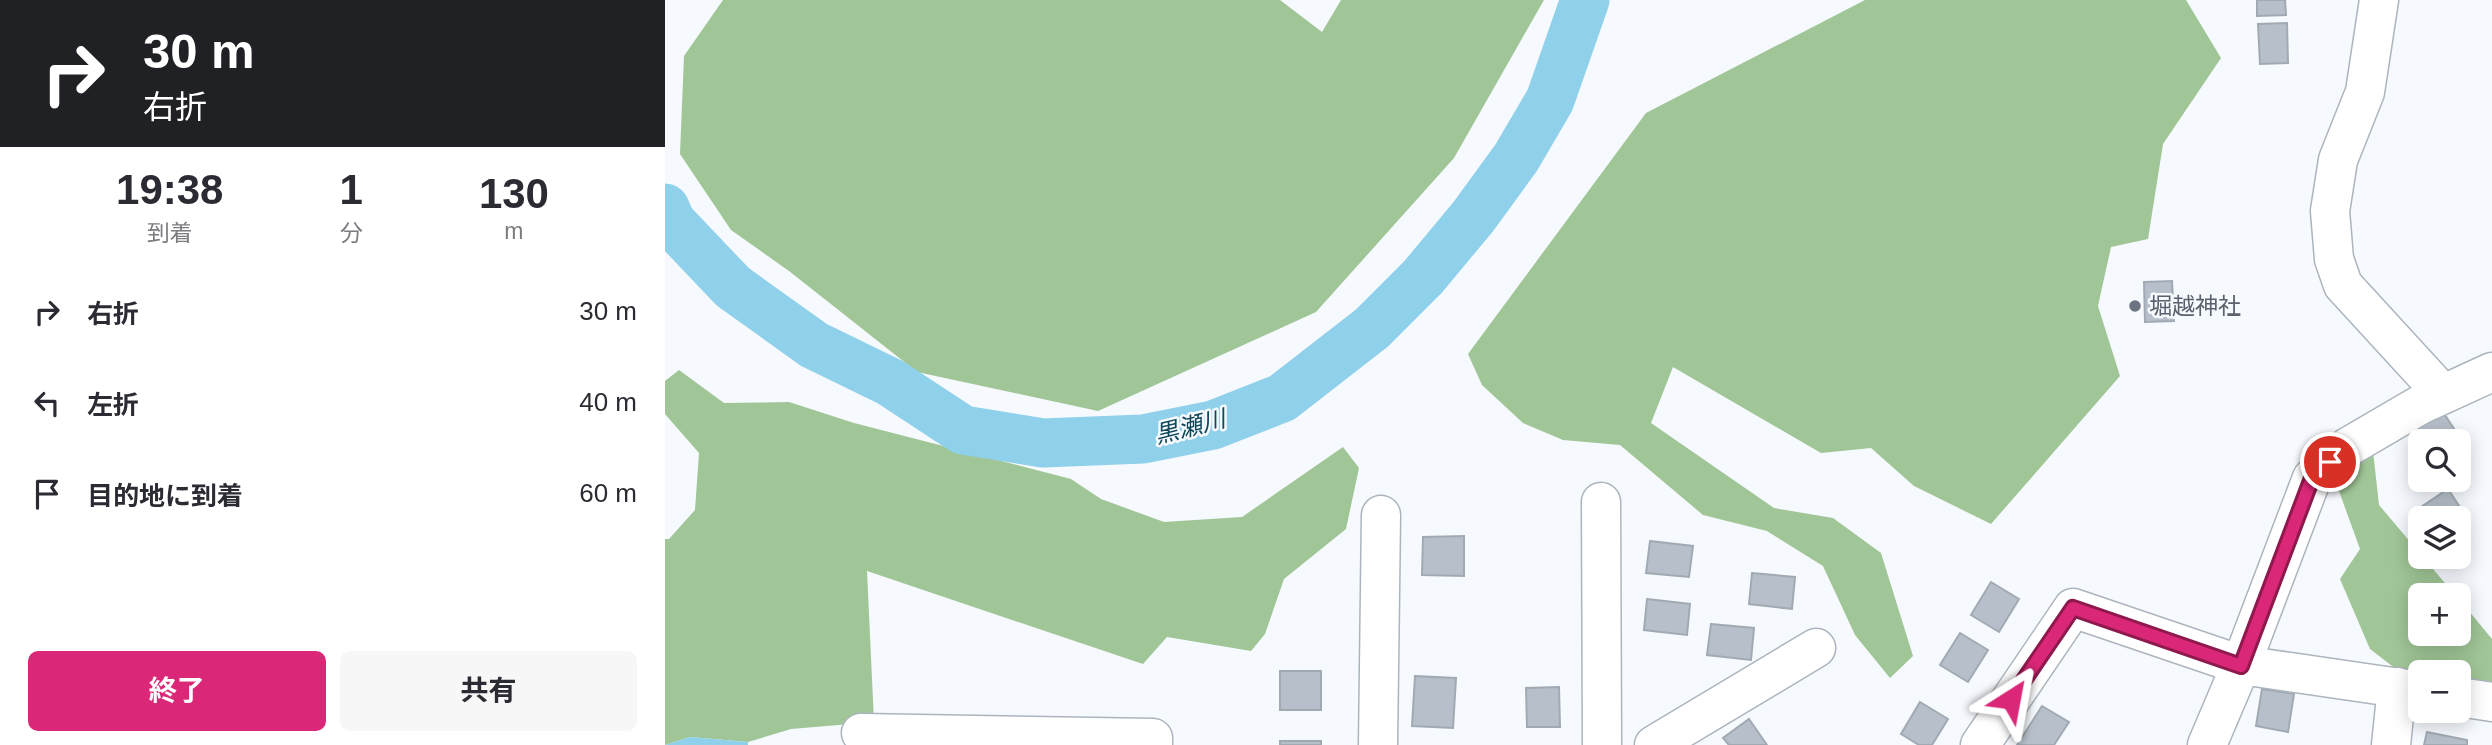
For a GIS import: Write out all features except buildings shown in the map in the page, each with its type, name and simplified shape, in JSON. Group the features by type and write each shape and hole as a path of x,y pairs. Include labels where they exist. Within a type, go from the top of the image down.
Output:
{"street":[{"path":"2379,0 2365,92 2339,160 2330,211 2334,259 2343,285 2443,394"},
{"path":"2207,745 2241,666 2312,478 2348,447 2443,394 2492,372"},
{"path":"1601,502 1602,745"},
{"path":"1378,745 1381,515"},
{"path":"1980,745 2073,608 2241,666 2408,689"},
{"path":"1654,745 1817,648"},
{"path":"2391,745 2408,692"},
{"path":"2471,699 2492,702"},
{"path":"861,733 1153,737 1153,745"}],"green space":[{"path":"723,0 1280,0 1322,32 1341,0 1544,0 1454,158 1316,312 1098,411 917,372 789,271 731,230 680,154 684,56"},
{"path":"1865,0 2186,0 2221,58 2163,144 2148,239 2111,247 2098,306 2120,376 1991,524 1914,486 1871,448 1821,453 1673,367 1651,423 1774,508 1833,518 1881,553 1913,656 1890,678 1855,635 1823,566 1767,531 1703,515 1620,445 1563,440 1523,423 1482,385 1468,354 1646,113"},
{"path":"679,370 724,403 789,402 854,423 1071,479 1101,499 1164,522 1242,517 1343,447 1359,468 1346,529 1284,579 1265,634 1251,651 1167,637 1143,664 867,571 874,722 791,729 748,742 690,737 665,745 665,539 669,539 695,510 699,453 665,414 665,381"},
{"path":"2373,451 2379,505 2408,539 2408,569 2433,569 2445,583 2408,583 2408,646 2471,646 2471,614 2492,639 2492,689 2471,685 2471,660 2408,660 2408,670 2396,669 2370,649 2340,579 2360,549 2335,480"}],"water":[{"path":"690,737 748,742 748,745 665,745"}],"waterway":[{"name":"黒瀬川","path":"665,208 671,222 733,287 814,345 890,382 963,430 1043,443 1143,439 1213,425 1282,398 1372,328 1423,277 1473,217 1516,158 1550,100 1585,0"}],"place":[{"name":"堀越神社","path":"2135,306"}],"route":[{"path":"2011,699 2073,608 2241,666 2312,478 2330,462"}]}
